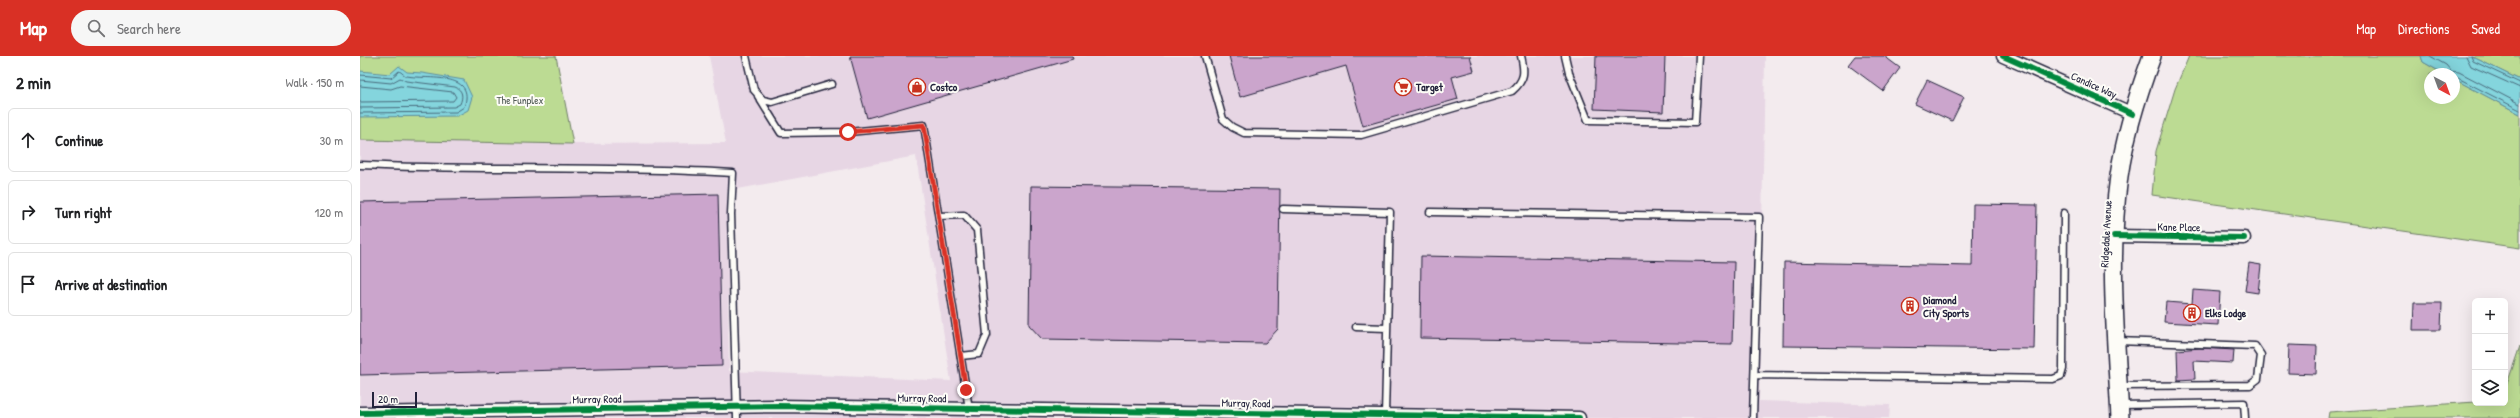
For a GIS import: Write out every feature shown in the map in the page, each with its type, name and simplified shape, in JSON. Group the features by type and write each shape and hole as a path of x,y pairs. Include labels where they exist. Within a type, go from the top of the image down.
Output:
{"main road":[{"name":"Ridgedale Avenue","path":"2120,412 2116,341 2114,236 2120,175 2133,114 2152,56"}],"street":[{"name":"Candice Way","path":"2003,56 2133,114"},
{"name":"Kane Place","path":"2114,236 2244,238"},
{"name":"Murray Road","path":"360,413 737,412 969,409 1579,418"}],"lane":[{"path":"746,56 758,96 781,133 848,132 924,125 969,409"},
{"path":"1205,56 1223,119 1232,127 1244,133 1361,135 1512,91 1521,84 1525,72 1521,56"},
{"path":"1565,56 1569,73 1588,120 1695,122 1699,56"},
{"path":"758,96 772,102 832,84"},
{"path":"360,165 474,169 651,168 733,173 731,214 737,412"},
{"path":"1283,209 1390,212 1385,415"},
{"path":"1430,212 1759,216 1756,375 1753,418"},
{"path":"1756,375 2053,380 2060,376 2063,370 2064,213"},
{"path":"939,216 964,215 977,230 987,335 979,354 961,356"},
{"path":"1356,327 1387,328"},
{"path":"2116,341 2255,346 2261,355 2258,379 2250,385 2119,386"},
{"path":"2120,412 2244,403 2245,418"}],"shaded area":[{"path":"709,56 1765,56 1759,401 1890,405 1889,418 360,418 360,140 573,144 726,143","holes":["916,156 951,381 729,371 727,191"]}],"green space":[{"name":"The Funplex","path":"360,56 556,56 573,144 360,140"},
{"path":"2189,56 2421,56 2423,62 2434,68 2424,68 2424,104 2460,104 2460,82 2520,114 2520,248 2152,195 2156,151 2175,89"},
{"path":"2471,56 2520,56 2520,80"},
{"path":"2520,346 2520,418 2328,418 2329,412 2472,402 2472,406 2508,406 2508,381"}],"water":[{"path":"2421,56 2471,56 2520,80 2520,114 2460,82 2460,68 2434,68 2423,62"},
{"path":"399,66 407,72 464,80 472,97 468,110 457,116 360,117 360,71 390,74"}],"building":[{"name":"Costco","path":"850,56 1072,56 1073,59 867,118"},
{"name":"Target","path":"1229,56 1470,56 1474,71 1452,77 1458,99 1363,126 1346,66 1240,97"},
{"path":"1596,56 1665,56 1663,112 1594,109"},
{"path":"1855,56 1884,56 1900,68 1883,91 1848,65"},
{"path":"1927,80 1964,97 1952,121 1915,104"},
{"path":"1031,186 1280,189 1278,329 1265,343 1042,339 1029,325"},
{"path":"718,194 722,366 360,375 360,202"},
{"name":"Diamond City Sports","path":"1973,204 2037,205 2034,349 1783,346 1784,262 1972,266"},
{"path":"1421,256 1734,262 1732,344 1420,338"},
{"path":"2249,263 2261,265 2258,293 2245,291"},
{"name":"Elks Lodge","path":"2193,290 2220,292 2218,325 2164,322 2166,302 2192,304"},
{"path":"2414,303 2442,303 2441,330 2413,330"},
{"path":"2289,345 2317,346 2316,374 2288,373"},
{"path":"2200,348 2234,350 2233,363 2194,361 2195,379 2178,380 2177,350"}],"cycle path":[{"path":"2003,56 2133,114"},
{"path":"2114,236 2244,238"},
{"path":"360,413 778,406 1579,418"}],"place":[{"name":"Costco","path":"917,87"},
{"name":"Target","path":"1403,87"},
{"name":"Diamond City Sports","path":"1910,306"},
{"name":"Elks Lodge","path":"2192,313"}],"route":[{"path":"848,132 924,125 966,390"}]}
